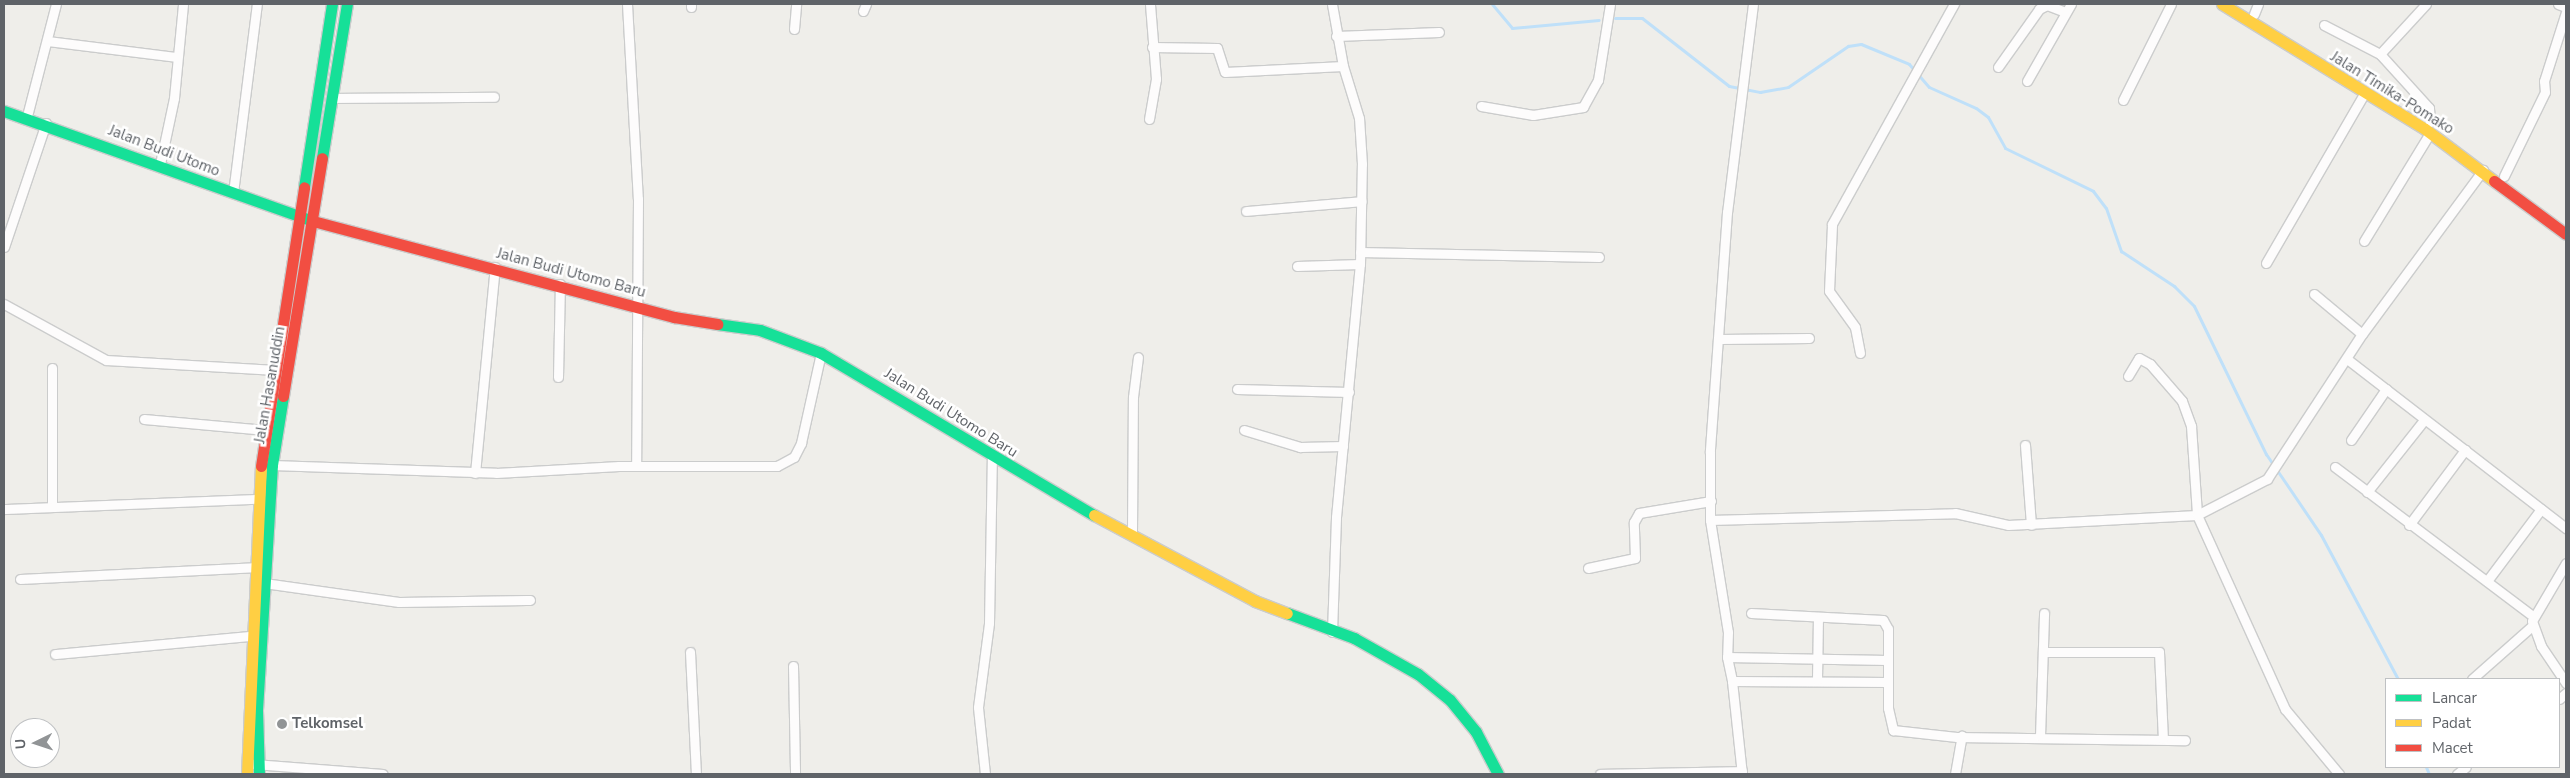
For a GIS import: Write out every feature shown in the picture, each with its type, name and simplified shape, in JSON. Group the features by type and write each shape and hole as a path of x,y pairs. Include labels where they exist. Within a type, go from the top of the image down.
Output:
{"main road":[{"name":"Jalan Hasanuddin","path":"259,769 264,583 276,370 332,4"},
{"name":"Jalan Hasanuddin","path":"247,768 250,636 258,499 266,430 275,408 314,220 334,98 346,4"},
{"name":"Jalan Timika-Pomako","path":"2222,4 2365,92 2430,127 2483,170 2545,211"},
{"name":"Jalan Timika-Pomako","path":"2238,4 2256,9 2504,176 2545,211"},
{"name":"Jalan Budi Utomo","path":"4,111 27,116 300,217 314,220"},
{"path":"2545,211 2566,224"},
{"path":"2545,211 2566,234"},
{"name":"Jalan Budi Utomo Baru","path":"314,220 560,284 639,307 760,330 821,354 992,456 1255,600 1332,632 1354,638 1418,674 1450,700 1476,732 1498,774"}],"street":[{"path":"27,116 48,41 56,4"},
{"path":"160,164 170,125 183,4"},
{"path":"233,192 257,4"},
{"path":"627,4 639,307 636,466"},
{"path":"794,29 796,4"},
{"path":"1149,119 1156,80 1150,4"},
{"path":"1332,4 1336,36 1361,130 1362,201 1360,264 1343,446 1332,632"},
{"path":"1481,106 1533,115 1583,107 1598,80 1610,4"},
{"path":"1600,774 1742,772 1732,681 1726,657 1728,632 1710,520 1712,501 1710,446 1720,339 1728,212 1753,4"},
{"path":"1860,353 1855,327 1828,291 1830,234 1904,88 1954,4"},
{"path":"2027,82 2070,4"},
{"path":"2123,100 2171,4"},
{"path":"2380,54 2426,4"},
{"path":"2558,4 2566,7"},
{"path":"1998,67 2039,8 2048,5 2065,12"},
{"path":"2504,176 2545,92 2544,81 2566,12"},
{"path":"2324,25 2380,54 2428,108 2430,127 2364,241"},
{"path":"1336,36 1439,32"},
{"path":"48,41 178,57"},
{"path":"1152,47 1217,48 1225,72 1343,66"},
{"path":"2266,263 2365,92"},
{"path":"334,98 494,97"},
{"path":"4,246 46,123"},
{"path":"1710,520 1955,513 1995,525 2031,525 2197,514 2267,479 2283,460 2362,334 2483,170"},
{"path":"1246,210 1362,201"},
{"path":"1360,252 1599,257"},
{"path":"1297,266 1360,264"},
{"path":"475,473 495,267"},
{"path":"558,377 560,284"},
{"path":"2314,294 2362,334"},
{"path":"4,304 106,360 276,370"},
{"path":"1720,339 1809,338"},
{"path":"272,466 475,473 636,466 787,463 800,443 821,354"},
{"path":"1132,532 1133,390 1138,356"},
{"path":"2128,376 2139,358 2150,364 2182,401 2191,426 2197,514 2285,709 2339,774"},
{"path":"2347,359 2566,528"},
{"path":"52,368 52,505"},
{"path":"1237,389 1349,392"},
{"path":"2351,440 2386,389"},
{"path":"144,419 266,430"},
{"path":"2367,492 2424,420"},
{"path":"1244,430 1300,447 1343,446"},
{"path":"2025,445 2031,525"},
{"path":"2409,525 2465,450"},
{"path":"985,774 978,708 989,623 992,456"},
{"path":"2335,467 2409,525 2487,581 2533,620 2566,683"},
{"path":"4,509 52,505 258,499"},
{"path":"1588,568 1635,558 1634,522 1639,513 1712,501"},
{"path":"2487,581 2541,509"},
{"path":"2473,678 2533,620 2566,563"},
{"path":"20,579 254,567"},
{"path":"264,583 422,604 530,600"},
{"path":"1751,613 1883,620 1888,629 1888,682 1893,730 1962,736 2185,740"},
{"path":"2040,736 2044,613"},
{"path":"1817,680 1818,618"},
{"path":"55,654 250,636"},
{"path":"690,652 696,774"},
{"path":"2043,652 2159,652 2163,739"},
{"path":"1726,657 1888,660"},
{"path":"793,666 795,774"},
{"path":"1732,681 1817,680 1888,682"},
{"path":"1955,774 1962,736"},
{"path":"247,768 383,774"}],"waterway":[{"path":"1492,4 1512,28 1599,20"},
{"path":"1615,18 1642,18 1729,86 1760,92 1788,87 1848,46 1861,44 1909,64 1929,87 1976,108 1988,117 2005,148 2093,191 2106,208 2121,251 2174,286 2194,306 2266,454 2321,535 2397,678"},
{"path":"2426,768 2429,774"}],"traffic: fast":[{"path":"304,187 332,4"},
{"path":"322,158 347,4"},
{"path":"4,111 313,221"},
{"path":"717,324 760,330 821,353 1094,515"},
{"path":"259,774 257,710 272,465 283,396"},
{"path":"1287,613 1354,638 1418,674 1450,700 1476,732 1498,774"}],"traffic: slow":[{"path":"2222,4 2425,129 2494,181"},
{"path":"247,774 261,466"},
{"path":"1094,515 1255,601 1287,613"}],"traffic: jam":[{"path":"283,396 322,158"},
{"path":"2494,181 2566,234"},
{"path":"261,466 304,187"},
{"path":"313,221 674,317 717,324"}],"place":[{"name":"Telkomsel","path":"282,724"}]}
